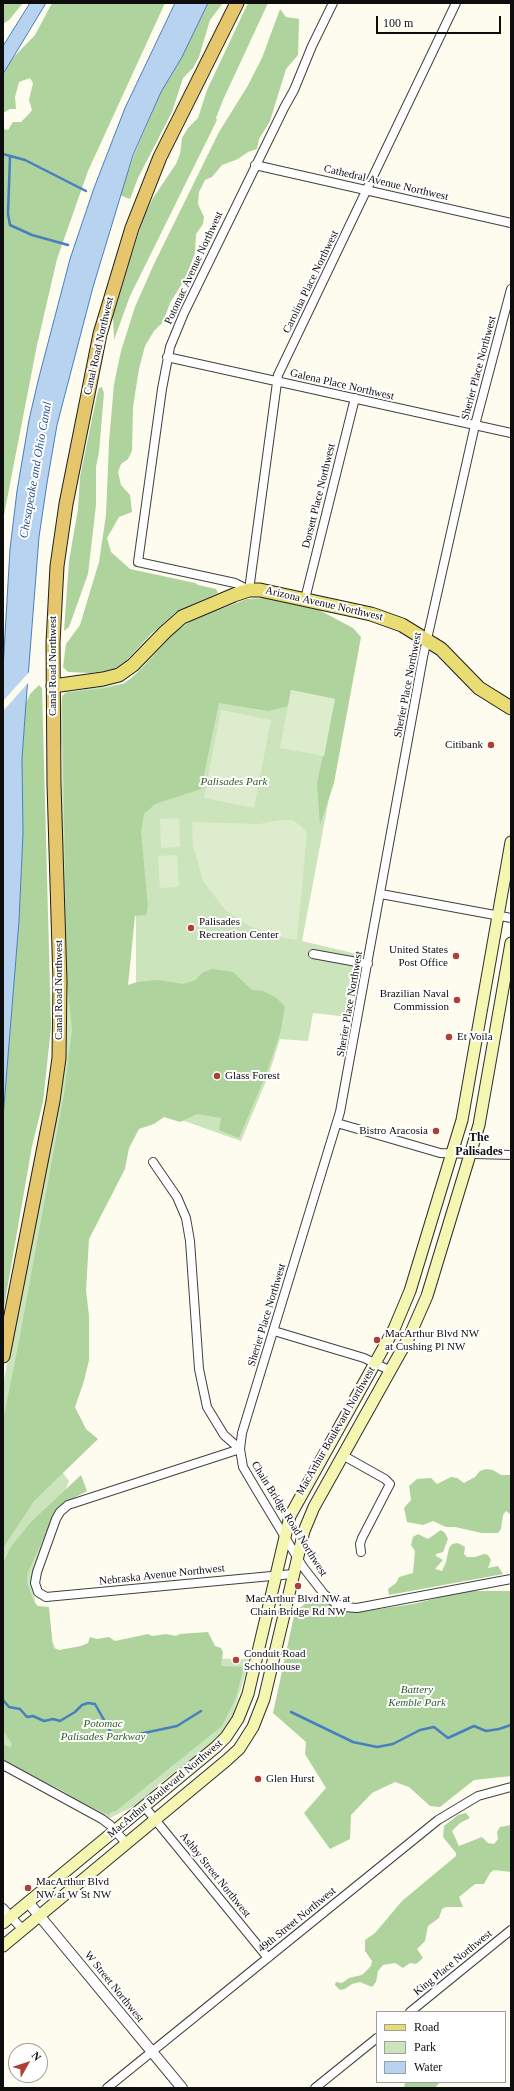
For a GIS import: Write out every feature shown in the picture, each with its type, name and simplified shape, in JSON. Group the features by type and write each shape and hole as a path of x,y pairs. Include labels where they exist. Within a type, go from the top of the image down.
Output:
{"highway":[{"name":"Canal Road Northwest","path":"3,1356 53,1101 59,1058 60,982 54,791 54,614 61,535 77,442 106,311 132,228 148,184 237,3"}],"main road":[{"name":"Arizona Avenue Northwest","path":"53,686 108,678 124,673 137,662 165,632 182,618 229,597 249,590 260,590 386,618 427,639 448,654 479,688 511,708"},
{"name":"MacArthur Boulevard Northwest","path":"7,1920 116,1831 221,1742 238,1718 248,1694 285,1534 296,1502 375,1363 399,1318 410,1291 453,1153 467,1095 511,842"},
{"name":"MacArthur Boulevard Northwest","path":"3,1946 232,1755 253,1726 264,1698 296,1556 304,1531 314,1507 344,1456 415,1326 427,1296 480,1120 511,943"}],"street":[{"name":"Potomac Avenue Northwest","path":"138,562 168,357 184,313 255,165 294,90 312,46 333,3"},
{"name":"Carolina Place Northwest","path":"249,590 277,381 281,369 456,3"},
{"name":"Cathedral Avenue Northwest","path":"255,165 511,222"},
{"name":"Sherier Place Northwest","path":"240,1449 242,1433 337,1123 348,1075 427,639 475,426 511,289"},
{"name":"Galena Place Northwest","path":"168,357 511,433"},
{"name":"Dorsett Place Northwest","path":"305,599 355,398"},
{"name":"Arizona Avenue Northwest","path":"138,562 235,583 249,590"},
{"path":"381,894 511,918"},
{"path":"313,954 368,964"},
{"path":"337,1123 440,1152 511,1155"},
{"path":"153,1162 177,1197 186,1218 191,1248 199,1369 205,1401 224,1435 240,1449"},
{"path":"274,1331 375,1363 391,1371"},
{"name":"Chain Bridge Road Northwest","path":"240,1449 243,1467 285,1534 296,1556 307,1573 327,1597 335,1603 351,1608 511,1579"},
{"name":"Nebraska Avenue Northwest","path":"240,1449 68,1505 60,1512 56,1519 36,1572 36,1589 40,1594 46,1597 276,1574 293,1574"},
{"path":"344,1456 385,1479 390,1484 362,1538 360,1552"},
{"path":"3,1766 102,1819 116,1831 127,1844"},
{"name":"49th Street Northwest","path":"107,2088 438,1820 478,1796 511,1787"},
{"name":"Ashby Street Northwest","path":"144,1806 268,1958"},
{"name":"W Street Northwest","path":"28,1902 182,2088"},
{"path":"3,1908 7,1920 22,1930"},
{"name":"King Place Northwest","path":"411,2011 511,1930"},
{"path":"315,2088 376,2039"}],"green space":[{"path":"3,3 23,3 9,20 3,24"},
{"path":"52,3 165,3 88,171 57,259 37,345 3,520 3,129 8,130 13,122 21,122 32,110 29,100 33,83 30,78 19,82 15,97 16,109 10,109 3,113 3,75 10,61 35,35"},
{"path":"208,3 223,3 210,20 199,57 193,68 183,78 172,112 138,178 130,199 120,195 134,155 161,92 182,57"},
{"path":"248,3 268,3 223,100 216,118 217,120 130,296 114,340 113,316 144,216 153,198 176,164 180,154 182,138 188,128 198,118 207,90"},
{"path":"280,9 286,17 299,19 298,55 286,69 270,121 259,139 257,149 222,165 212,177 205,180 199,192 198,204 204,217 203,224 196,234 195,253 186,277 170,303 163,322 154,331 145,346 139,369 133,407 132,451 128,459 121,464 118,472 121,485 130,495 132,512 119,517 107,538 111,552 130,569 195,583 216,589 218,593 176,612 151,634 125,662 113,670 90,673 68,672 63,667 66,644 80,625 99,562 106,515 109,442 114,384 121,351 135,307 154,264 219,132 247,87 262,58"},
{"path":"102,387 104,393 99,452 96,467 96,505 88,574 69,627 64,631 69,561 78,509 80,477 97,395 99,388"},
{"path":"264,598 319,610 353,628 361,637 334,783 320,825 317,783 335,699 291,690 288,706 269,711 219,703 201,789 155,804 144,814 141,832 148,907 146,915 135,916 128,985 137,982 158,980 183,984 196,980 202,973 212,969 233,972 252,990 263,991 275,997 285,1006 281,1030 267,1072 239,1138 219,1130 221,1118 197,1114 180,1122 164,1117 154,1124 139,1129 129,1148 125,1169 89,1239 86,1290 89,1316 89,1360 84,1381 75,1407 86,1429 98,1439 34,1501 3,1548 3,1421 64,1094 72,1029 67,983 62,698 65,693 69,692 107,688 126,683 175,632 191,621 247,599"},
{"path":"246,600 359,640 302,941 361,955 349,1017 313,1013 308,1041 280,1039 269,1074 241,1141 136,1104 136,774 50,1456 69,1481 31,1578 37,1611 60,1657 250,1659 230,1724 212,1744 159,1784 140,1803 104,1821 3,1765 3,1384 58,1108 66,1026 62,874 62,753 60,725 62,695 85,689 122,684 136,675 179,630 204,615"},
{"path":"39,685 42,688 51,1027 43,1102 32,1146 3,1313 3,1118 19,921 23,833 22,759 26,703 30,694"},
{"path":"291,690 335,699 324,756 280,748"},
{"name":"Palisades Park","path":"221,710 271,720 254,808 204,798"},
{"path":"179,818 180,847 161,848 160,819"},
{"path":"280,820 293,820 307,833 297,940 275,936 250,926 225,910 203,881 193,846 192,822 259,824"},
{"path":"177,855 179,887 160,888 158,856"},
{"path":"486,1469 493,1470 501,1475 511,1475 511,1515 506,1511 503,1515 501,1529 498,1533 482,1533 455,1527 446,1527 433,1521 423,1525 407,1522 404,1508 411,1500 409,1486 417,1479 431,1478 437,1484 451,1477 457,1478 464,1483 475,1477 480,1471"},
{"name":"Potomac Palisades Parkway","path":"81,1475 87,1491 70,1500 56,1511 28,1572 27,1582 34,1602 38,1606 49,1607 53,1648 59,1650 81,1646 88,1643 90,1637 97,1639 109,1637 115,1641 148,1634 152,1636 166,1634 176,1636 180,1634 208,1632 215,1646 221,1648 223,1652 221,1666 244,1667 235,1700 222,1726 109,1815 76,1800 64,1791 20,1770 3,1760 3,1744 10,1748 12,1744 3,1730 3,1564 10,1548 30,1523"},
{"path":"441,1530 445,1533 448,1539 443,1552 436,1554 436,1556 443,1560 435,1569 442,1571 446,1562 449,1548 452,1544 458,1543 465,1547 464,1554 467,1557 475,1557 484,1554 488,1555 491,1560 488,1568 498,1566 503,1574 389,1595 388,1589 396,1583 399,1577 413,1573 415,1551 411,1545 413,1537 418,1534 428,1539"},
{"name":"Battery Kemble Park","path":"466,1591 511,1591 511,1776 474,1780 440,1807 430,1806 409,1787 395,1782 372,1793 351,1815 350,1839 330,1849 304,1813 326,1788 305,1754 306,1742 273,1713 295,1611 312,1599 324,1599 346,1612 360,1612 413,1604"},
{"path":"466,1813 470,1818 460,1823 452,1831 459,1846 482,1837 488,1843 494,1844 498,1839 497,1832 500,1827 511,1825 511,1872 494,1870 490,1873 484,1884 475,1884 459,1897 463,1907 446,1907 442,1909 439,1918 428,1926 425,1941 417,1949 423,1958 416,1964 410,1963 403,1968 395,1963 383,1965 378,1971 376,1982 372,1987 360,1982 340,1990 335,1985 336,1982 342,1983 349,1978 362,1975 371,1966 372,1961 365,1951 365,1940 375,1933 402,1901 456,1856 456,1853 443,1837 444,1826 458,1815"},
{"path":"405,2083 439,2083 435,2088 404,2088"}],"water":[{"path":"30,3 46,3 3,74 3,46"},
{"name":"Chesapeake and Ohio Canal","path":"175,3 208,3 182,57 161,92 133,155 93,287 57,425 47,483 39,537 22,759 23,833 19,921 3,1118 3,669 10,549 17,491 29,420 70,259 94,188 125,108"}],"pier":[{"path":"31,670 30,681 3,711 3,701"}],"waterway":[{"path":"3,154 25,160 86,191"},
{"path":"10,157 8,214 10,225 32,235 68,245"},
{"path":"3,1700 9,1707 20,1709 27,1717 33,1716 44,1721 53,1719 60,1721 75,1712 82,1705 88,1703 95,1704 113,1736 125,1737 177,1726 201,1711"},
{"path":"291,1712 353,1742 377,1747 393,1744 420,1730 434,1727 448,1738 474,1726 486,1731 511,1725"}],"place":[{"name":"Citibank","path":"491,745"},
{"name":"Palisades Recreation Center","path":"191,928"},
{"name":"United States Post Office","path":"456,956"},
{"name":"Brazilian Naval Commission","path":"457,1000"},
{"name":"Et Voila","path":"449,1037"},
{"name":"Glass Forest","path":"217,1076"},
{"name":"Bistro Aracosia","path":"436,1131"},
{"name":"MacArthur Blvd NW at Cushing Pl NW","path":"377,1340"},
{"name":"MacArthur Blvd NW at Chain Bridge Rd NW","path":"298,1586"},
{"name":"Conduit Road Schoolhouse","path":"236,1660"},
{"name":"Glen Hurst","path":"258,1779"},
{"name":"MacArthur Blvd NW at W St NW","path":"28,1888"}],"district":[{"name":"The Palisades","path":"479,1145"}]}
